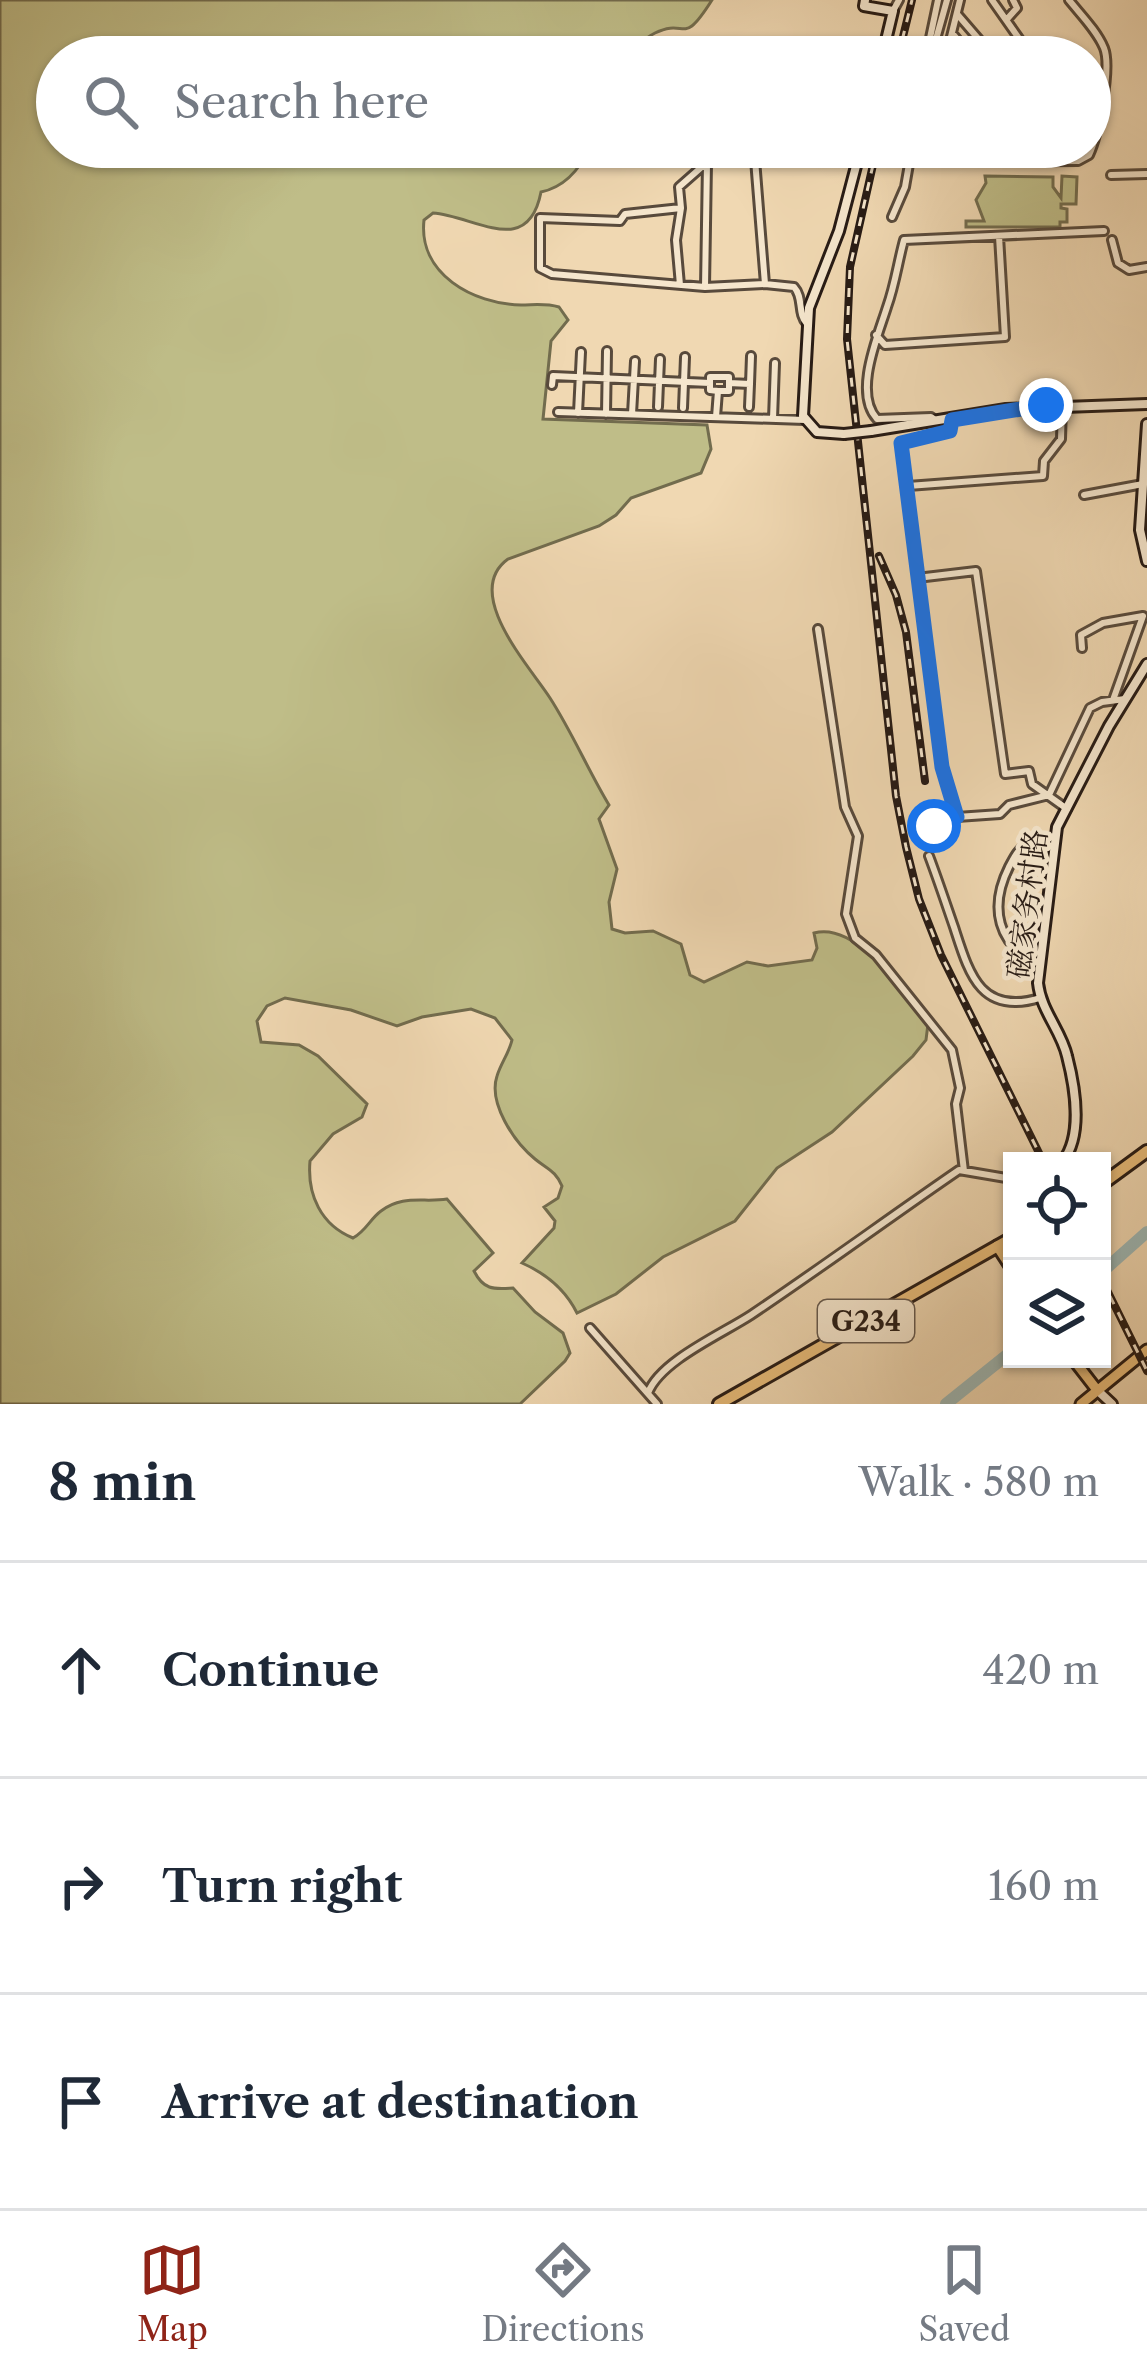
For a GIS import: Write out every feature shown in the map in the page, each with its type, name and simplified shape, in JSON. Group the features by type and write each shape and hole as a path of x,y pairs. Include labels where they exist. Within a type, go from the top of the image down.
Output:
{"highway":[{"path":"1111,1177 1147,1150"},
{"name":"G234","path":"719,1404 1003,1243"}],"main road":[{"path":"997,1246 1006,1260"},
{"path":"1081,1404 1147,1350"},
{"path":"1080,1368 1097,1390"}],"street":[{"path":"865,0 864,6 893,11"},
{"path":"887,36 899,0"},
{"path":"934,36 943,0"},
{"path":"951,36 960,0"},
{"path":"992,0 1016,36"},
{"path":"1007,19 1017,8 1013,0"},
{"path":"1069,0 1097,36"},
{"path":"957,13 976,36"},
{"path":"680,285 679,187 700,168"},
{"path":"705,286 706,168"},
{"path":"756,168 765,284"},
{"path":"805,420 807,324 856,168"},
{"path":"892,217 908,168"},
{"path":"1111,175 1147,175"},
{"path":"680,208 625,214 620,221 540,218 540,268 552,274 680,285 794,286 801,294 802,318 807,324"},
{"path":"938,422 931,417 873,418 869,355 906,237 1103,231"},
{"path":"876,335 885,345 1005,338 999,234"},
{"path":"1112,240 1118,263 1129,270 1147,267"},
{"path":"606,414 607,351"},
{"path":"578,413 580,352"},
{"path":"749,407 751,356"},
{"path":"683,408 686,357"},
{"path":"658,407 660,359"},
{"path":"632,414 634,361"},
{"path":"772,419 775,363"},
{"path":"553,385 553,376 710,383"},
{"path":"710,377 729,377 729,391 710,390 710,383 710,377"},
{"path":"729,383 750,384"},
{"path":"716,417 718,391"},
{"path":"558,412 805,420 823,435 1006,409 1147,404"},
{"path":"906,486 1043,476 1044,461 1061,439 1062,405"},
{"path":"952,420 950,431 901,443 942,767 957,817"},
{"path":"1147,424 1140,530 1147,561"},
{"path":"1084,495 1144,484"},
{"path":"917,578 976,571 1005,774 1029,771 1032,784 1067,809"},
{"path":"1113,700 1145,616"},
{"path":"1082,648 1081,635 1096,626 1145,616"},
{"path":"818,629 845,807 858,836 846,914 855,938 877,955 952,1050 960,1088 956,1104 964,1171"},
{"name":"磁家务村路","path":"1068,1152 1076,1136 1067,1054 1040,998 1054,836 1147,664"},
{"path":"1049,795 1090,708 1125,699"},
{"path":"922,828 957,817 1000,814 1009,805 1049,795"},
{"path":"1040,963 1018,955 996,920 1000,884 1016,853 1030,841 1054,836"},
{"path":"929,856 961,958 979,988 1017,1005 1040,998"},
{"path":"648,1393 652,1382 676,1362 753,1314 959,1169 1003,1178"},
{"path":"590,1328 657,1404"},
{"path":"1097,1390 1112,1404"}],"shaded area":[{"path":"0,0 712,0 689,28 666,29 650,36 36,36 36,168 578,168 557,186 541,192 525,224 498,229 433,213 424,220 424,239 439,270 468,292 503,303 559,307 568,320 551,341 543,419 707,425 711,449 701,473 631,498 599,526 508,559 496,574 492,591 504,630 558,711 609,805 599,819 617,869 609,902 612,929 653,931 681,944 690,975 704,982 747,962 768,966 812,960 817,948 814,933 831,932 863,949 893,979 928,1024 926,1040 832,1132 777,1168 735,1221 663,1257 616,1294 577,1313 554,1283 522,1263 554,1228 555,1221 544,1207 558,1198 562,1186 519,1143 500,1110 495,1087 512,1040 495,1018 471,1009 397,1026 351,1010 285,998 267,1006 257,1021 261,1042 299,1045 318,1056 367,1104 362,1117 333,1134 310,1161 311,1186 325,1217 353,1238 389,1206 447,1199 493,1253 474,1271 482,1282 513,1288 563,1333 570,1353 565,1361 520,1404 0,1404"},
{"path":"985,176 1053,177 1061,198 1062,176 1077,177 1076,204 1061,204 1067,209 1067,222 1060,222 1060,227 966,227 966,221 984,221 976,200"}],"waterway":[{"path":"1111,1264 1147,1232"},
{"path":"946,1404 1003,1358"}],"railway":[{"path":"903,36 912,0"},
{"path":"872,168 850,267 847,339 896,796 919,899 941,955 1039,1152"},
{"path":"879,556 906,632 925,781"},
{"path":"1111,1298 1147,1371"}],"route":[{"path":"934,826 957,817 942,767 901,443 950,431 952,420 1046,405"}]}
